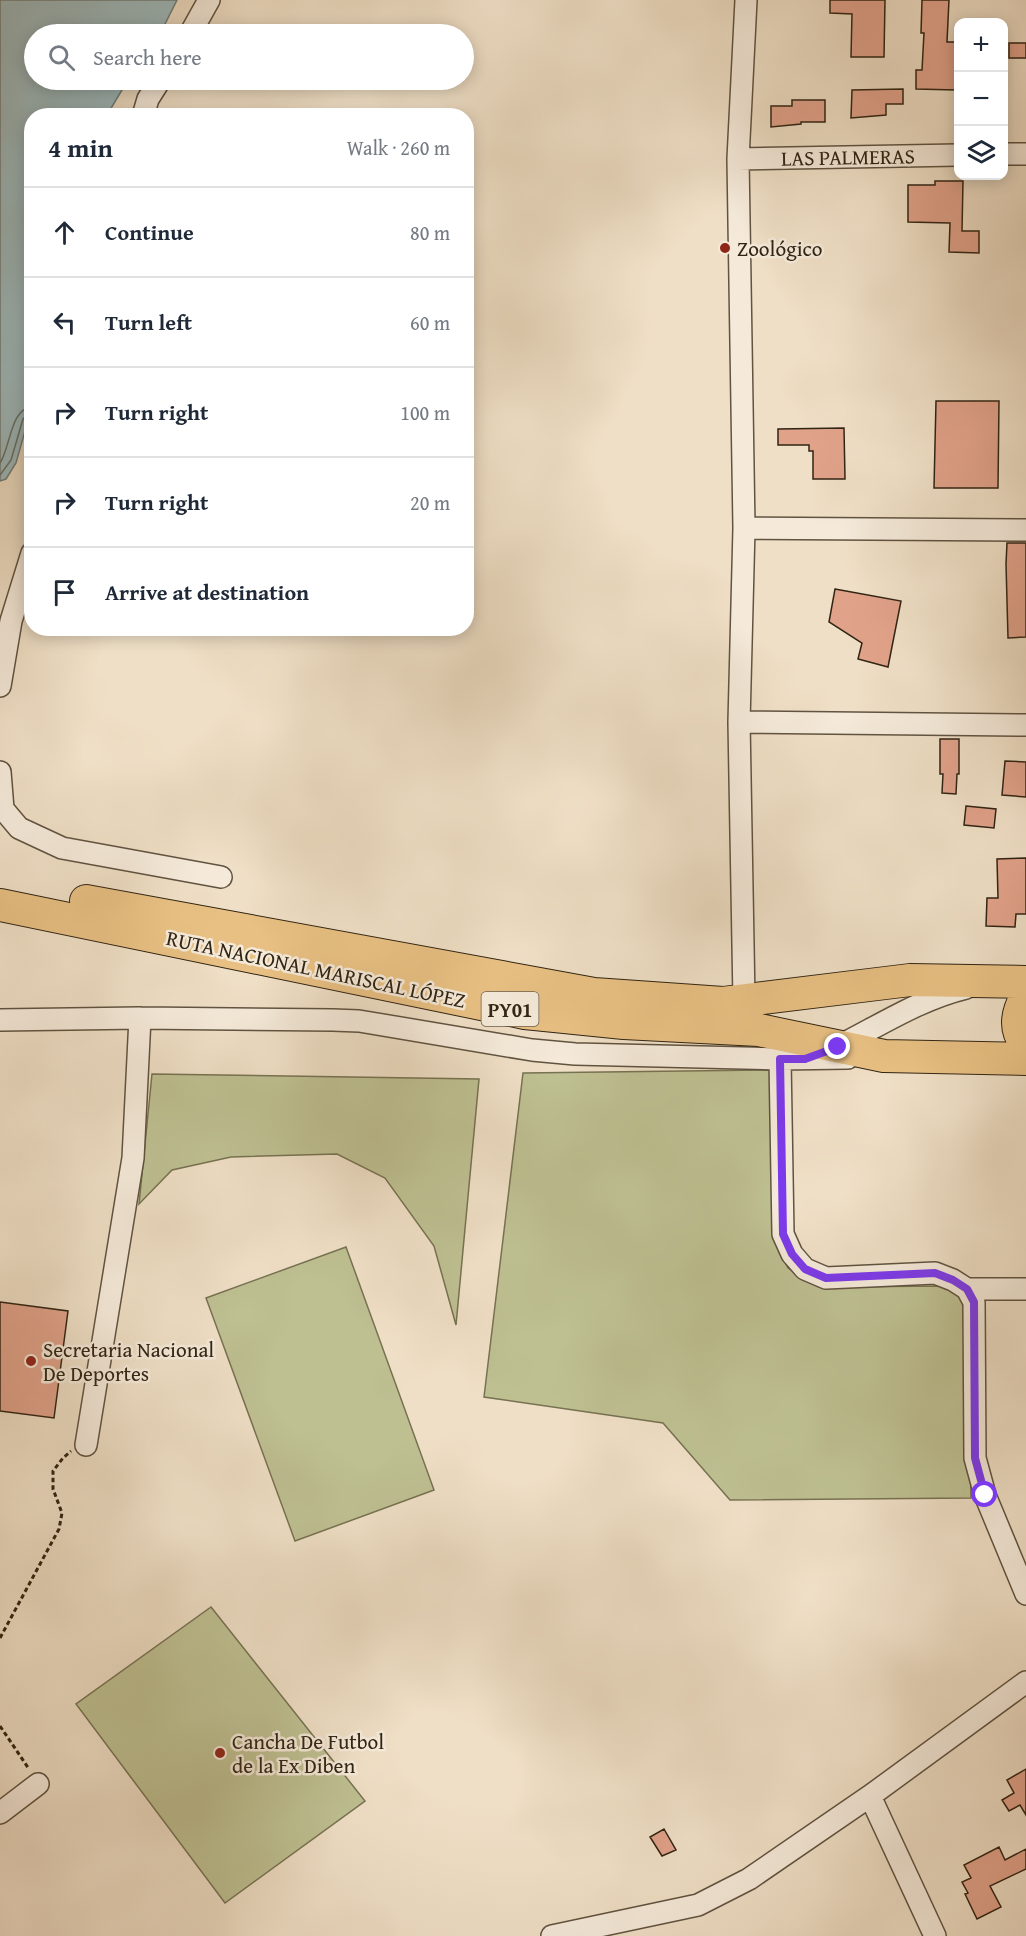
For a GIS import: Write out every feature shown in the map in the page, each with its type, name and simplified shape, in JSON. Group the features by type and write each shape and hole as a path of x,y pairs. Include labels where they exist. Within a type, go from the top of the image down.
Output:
{"highway":[{"name":"RUTA NACIONAL MARISCAL LÓPEZ","path":"0,883 594,994 723,1003 910,980 1012,981"},
{"name":"RUTA NACIONAL MARISCAL LÓPEZ","path":"0,905 525,1013 624,1023 759,1030 884,1056 1026,1059"},
{"path":"1026,997 1019,1009 1017,1023 1021,1038 1026,1044"}],"street":[{"path":"196,24 209,0"},
{"path":"744,1000 739,722 744,528 738,159 746,0"},
{"path":"145,108 154,90"},
{"path":"1008,154 1026,153"},
{"name":"LAS PALMERAS","path":"738,159 954,155"},
{"path":"744,528 1026,530"},
{"path":"0,686 11,621 24,579"},
{"path":"739,722 1026,725"},
{"path":"0,772 3,809 18,828 62,848 221,877"},
{"path":"805,1059 838,1047 939,996 1012,981"},
{"path":"86,1445 133,1158 140,1018"},
{"path":"0,1020 140,1018 333,1020 370,1023 532,1050 575,1054 780,1059 884,1056"},
{"path":"780,1059 783,1234 792,1254 805,1269 826,1278 935,1273 967,1289 974,1302 975,1458 985,1495 1026,1594"},
{"path":"967,1289 1026,1289"},
{"path":"552,1936 698,1905 749,1879 870,1796 1026,1682"},
{"path":"0,1813 38,1784"},
{"path":"870,1796 935,1936"}],"path":[{"path":"0,1638 59,1529 62,1513 53,1489 52,1471 63,1458 86,1445"},
{"path":"0,1726 25,1760 38,1784"}],"green space":[{"path":"774,1070 777,1246 788,1268 819,1287 949,1286 964,1296 968,1311 971,1498 730,1500 663,1423 484,1397 523,1073"},
{"path":"152,1074 479,1079 456,1325 434,1246 385,1178 337,1154 231,1157 172,1170 139,1204"},
{"path":"346,1247 434,1490 295,1541 206,1298"},
{"name":"Cancha De Futbol de la Ex Diben","path":"211,1607 365,1801 225,1903 76,1704"}],"water":[{"path":"0,0 177,0 165,24 24,24 24,90 122,90 111,108 24,108 24,435 16,463 6,479 0,481"}],"building":[{"path":"830,0 885,0 884,57 851,57 852,14 830,13"},
{"path":"922,0 949,0 947,42 954,42 954,90 916,89 916,70 922,70 924,33 921,33"},
{"path":"1009,43 1026,43 1026,58 1009,58"},
{"path":"903,89 903,104 886,104 886,115 851,118 852,90"},
{"path":"792,100 825,100 825,122 801,122 801,124 771,127 771,106 792,106"},
{"path":"935,181 963,181 962,231 979,231 979,253 949,252 950,223 908,222 908,185 935,185"},
{"path":"936,401 999,401 998,488 934,488"},
{"path":"844,428 845,479 813,479 813,451 809,451 809,445 778,445 778,429"},
{"path":"1007,543 1026,543 1026,637 1008,638"},
{"path":"835,589 901,601 888,667 858,659 862,643 829,622"},
{"path":"940,739 959,739 959,774 957,774 956,794 942,793"},
{"path":"1005,761 1026,762 1026,797 1002,795"},
{"path":"966,806 996,809 994,828 964,825"},
{"path":"1026,858 1026,914 1016,914 1015,927 986,926 987,898 998,898 997,859"},
{"name":"Secretaria Nacional De Deportes","path":"0,1302 68,1311 54,1418 0,1411"},
{"path":"1026,1769 1026,1815 1020,1805 1009,1811 1002,1800 1014,1793 1007,1780"},
{"path":"664,1829 676,1850 662,1856 650,1837"},
{"path":"999,1847 1005,1860 1026,1849 1026,1869 990,1886 1001,1907 977,1919 962,1882 971,1878 964,1865"}],"place":[{"name":"Zoológico","path":"725,248"},
{"name":"Secretaria Nacional De Deportes","path":"31,1361"},
{"name":"Cancha De Futbol de la Ex Diben","path":"220,1753"}],"route":[{"path":"838,1047 805,1059 780,1059 783,1234 792,1254 805,1269 826,1278 935,1273 967,1289 974,1302 975,1458 985,1495"}]}
